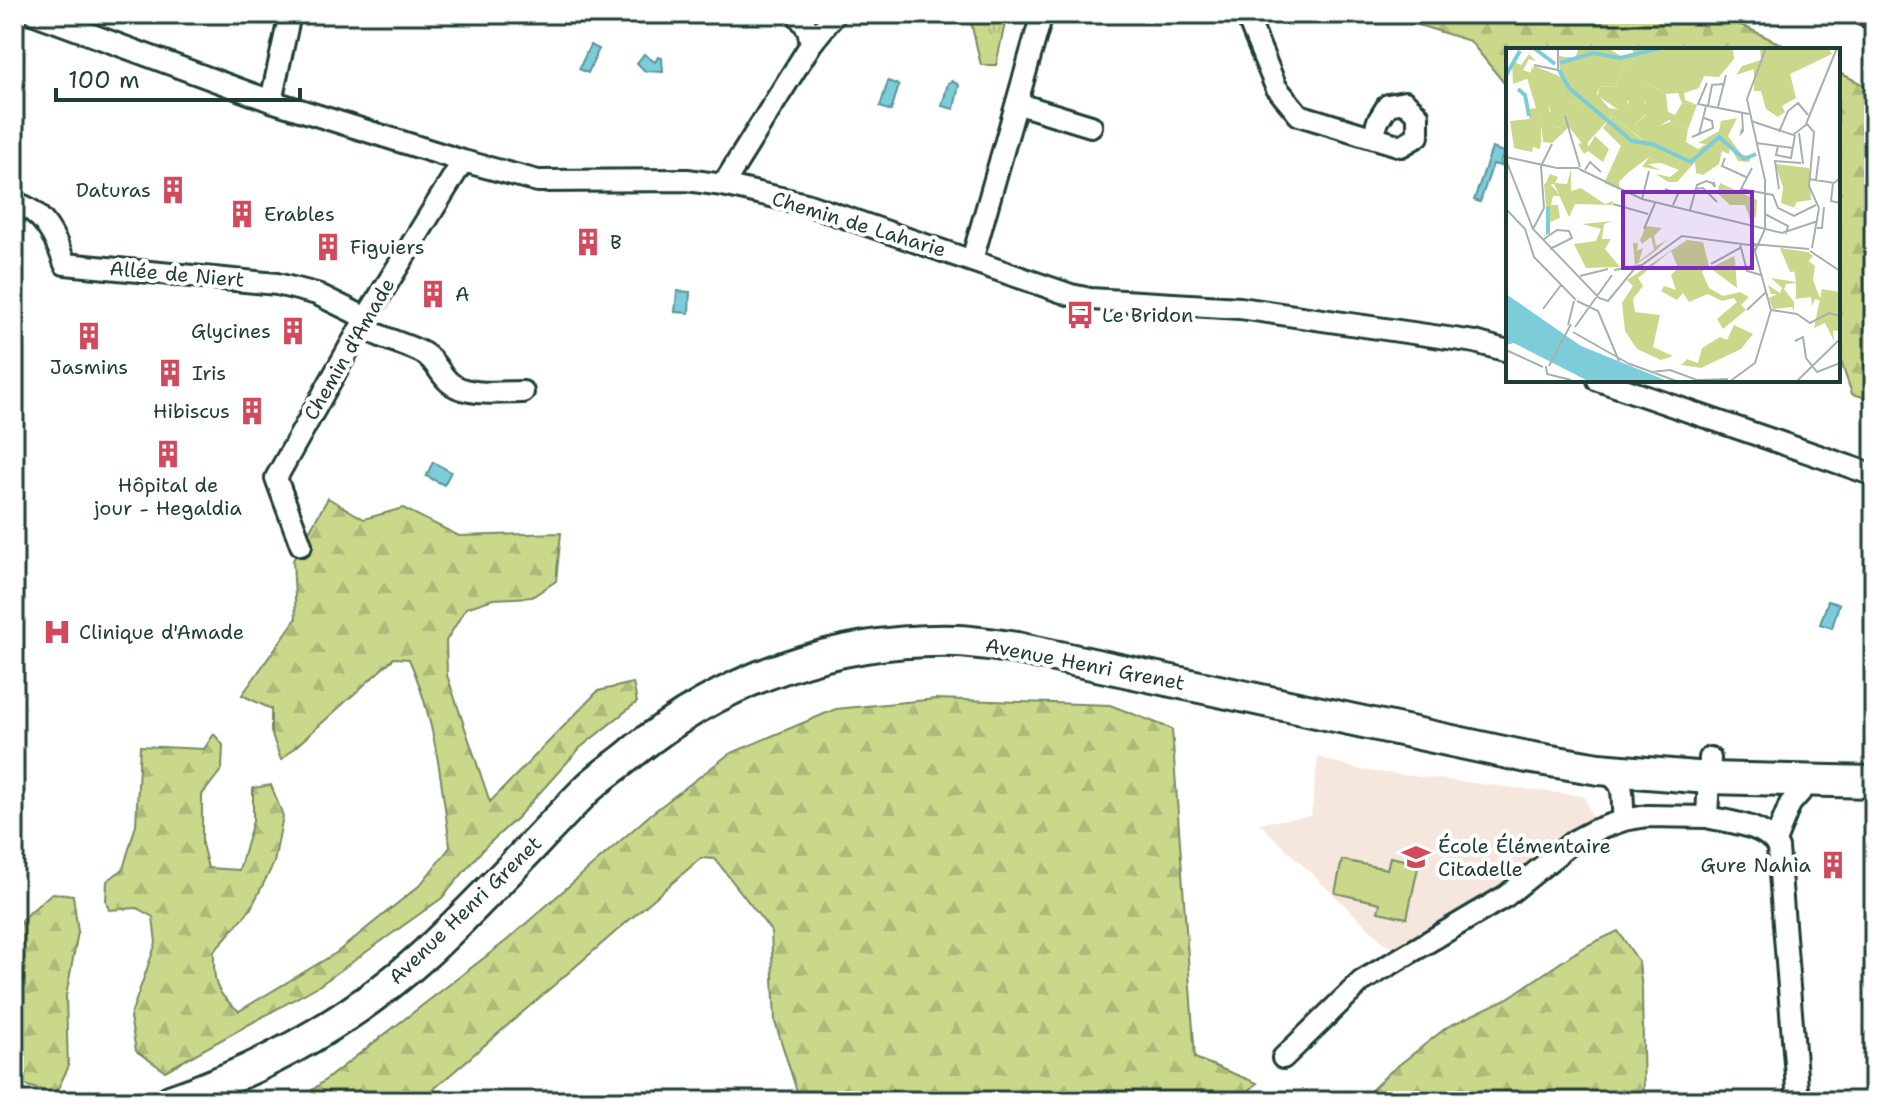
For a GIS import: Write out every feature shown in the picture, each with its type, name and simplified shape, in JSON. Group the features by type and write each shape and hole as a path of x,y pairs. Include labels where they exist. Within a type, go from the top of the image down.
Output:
{"main road":[{"name":"Avenue Henri Grenet","path":"170,1101 268,1062 376,994 424,955 588,788 660,730 708,700 759,676 799,661 863,646 959,641 1017,648 1527,757 1599,769 1874,765"},
{"name":"Avenue Henri Grenet","path":"1481,746 1811,780 1874,782"},
{"name":"Avenue Henri Grenet","path":"214,1101 324,1049 444,958 600,791 618,764"}],"street":[{"name":"Chemin de Laharie","path":"35,14 271,101 538,181 687,180 723,185 806,204 1071,295 1090,299 1240,308 1475,342 1506,350"},
{"path":"271,101 290,14"},
{"path":"797,14 808,29 811,44"},
{"path":"723,185 811,44 835,14"},
{"path":"972,260 1019,104 1042,14"},
{"path":"1246,14 1276,87 1299,115 1373,137"},
{"path":"1862,14 1874,19"},
{"path":"1019,104 1091,126"},
{"name":"Chemin d'Amade","path":"301,545 276,478 363,322 463,161"},
{"name":"Allée de Niert","path":"14,203 37,214 58,243 65,264 277,284 317,294 363,322"},
{"path":"363,322 379,338 430,357 452,385 473,391 523,392"},
{"path":"1604,382 1874,475"},
{"path":"1707,817 1709,768"},
{"path":"1599,769 1620,782 1624,793 1624,820"},
{"path":"1798,1101 1779,858 1775,841 1790,804 1811,780"},
{"path":"1283,1058 1362,981 1506,896 1574,841 1593,831 1624,820 1659,815 1707,817 1752,828 1775,841"}],"shaded area":[{"name":"École Élémentaire Citadelle","path":"1318,757 1361,770 1584,796 1593,818 1565,833 1509,880 1398,948 1384,943 1259,823 1311,816"}],"green space":[{"path":"969,14 1007,14 996,65 981,65"},
{"path":"1383,14 1725,14 1725,17 1789,48 1506,48 1506,86 1470,41"},
{"path":"1840,73 1874,90 1874,400 1852,394 1840,359"},
{"path":"328,498 364,519 403,508 459,536 561,533 556,581 532,597 493,599 466,608 446,641 447,675 490,802 598,691 633,683 637,702 580,748 517,818 484,848 442,898 320,985 165,1071 136,1051 130,1017 156,943 153,917 137,908 109,910 106,901 107,881 123,869 136,825 140,746 204,749 214,734 223,745 222,769 202,795 202,844 208,868 239,870 253,821 253,788 271,785 283,816 274,863 250,910 214,951 217,985 224,998 239,1011 336,953 420,885 450,847 431,728 409,659 394,658 281,760 271,732 271,709 242,695 296,619 293,560"},
{"path":"936,699 1110,705 1172,729 1195,1058 1257,1083 1238,1101 800,1101 775,1022 771,931 715,859 701,858 420,1101 298,1101 506,941 651,814 729,754 836,709"},
{"path":"1390,857 1419,863 1407,918 1378,912 1380,903 1335,893 1342,860 1387,869"},
{"path":"52,893 73,895 78,932 66,996 68,1068 55,1094 14,1082 14,950 22,919"},
{"path":"1618,931 1639,962 1644,1101 1360,1101 1390,1072 1447,1027 1508,998 1582,948"}],"water":[{"path":"590,45 599,49 588,73 579,69"},
{"path":"644,54 655,62 658,57 662,58 663,72 645,71 637,63"},
{"path":"888,81 899,85 891,111 880,107"},
{"path":"952,81 959,85 954,109 942,106 948,83"},
{"path":"1492,148 1504,152 1500,163 1505,165 1493,164 1480,202 1474,200"},
{"path":"677,291 690,292 689,313 675,312"},
{"path":"433,462 451,472 444,485 426,476"},
{"path":"1828,601 1839,604 1832,628 1820,624"}],"place":[{"name":"Daturas","path":"173,190"},
{"name":"Erables","path":"242,214"},
{"name":"B","path":"588,242"},
{"name":"Figuiers","path":"328,247"},
{"name":"A","path":"433,294"},
{"name":"Le Bridon","path":"1080,315"},
{"name":"Glycines","path":"293,331"},
{"name":"Jasmins","path":"89,336"},
{"name":"Iris","path":"170,373"},
{"name":"Hibiscus","path":"252,411"},
{"name":"Hôpital de jour - Hegaldia","path":"168,454"},
{"name":"Clinique d'Amade","path":"57,632"},
{"name":"École Élémentaire Citadelle","path":"1416,857"},
{"name":"Gure Nahia","path":"1833,865"}]}
